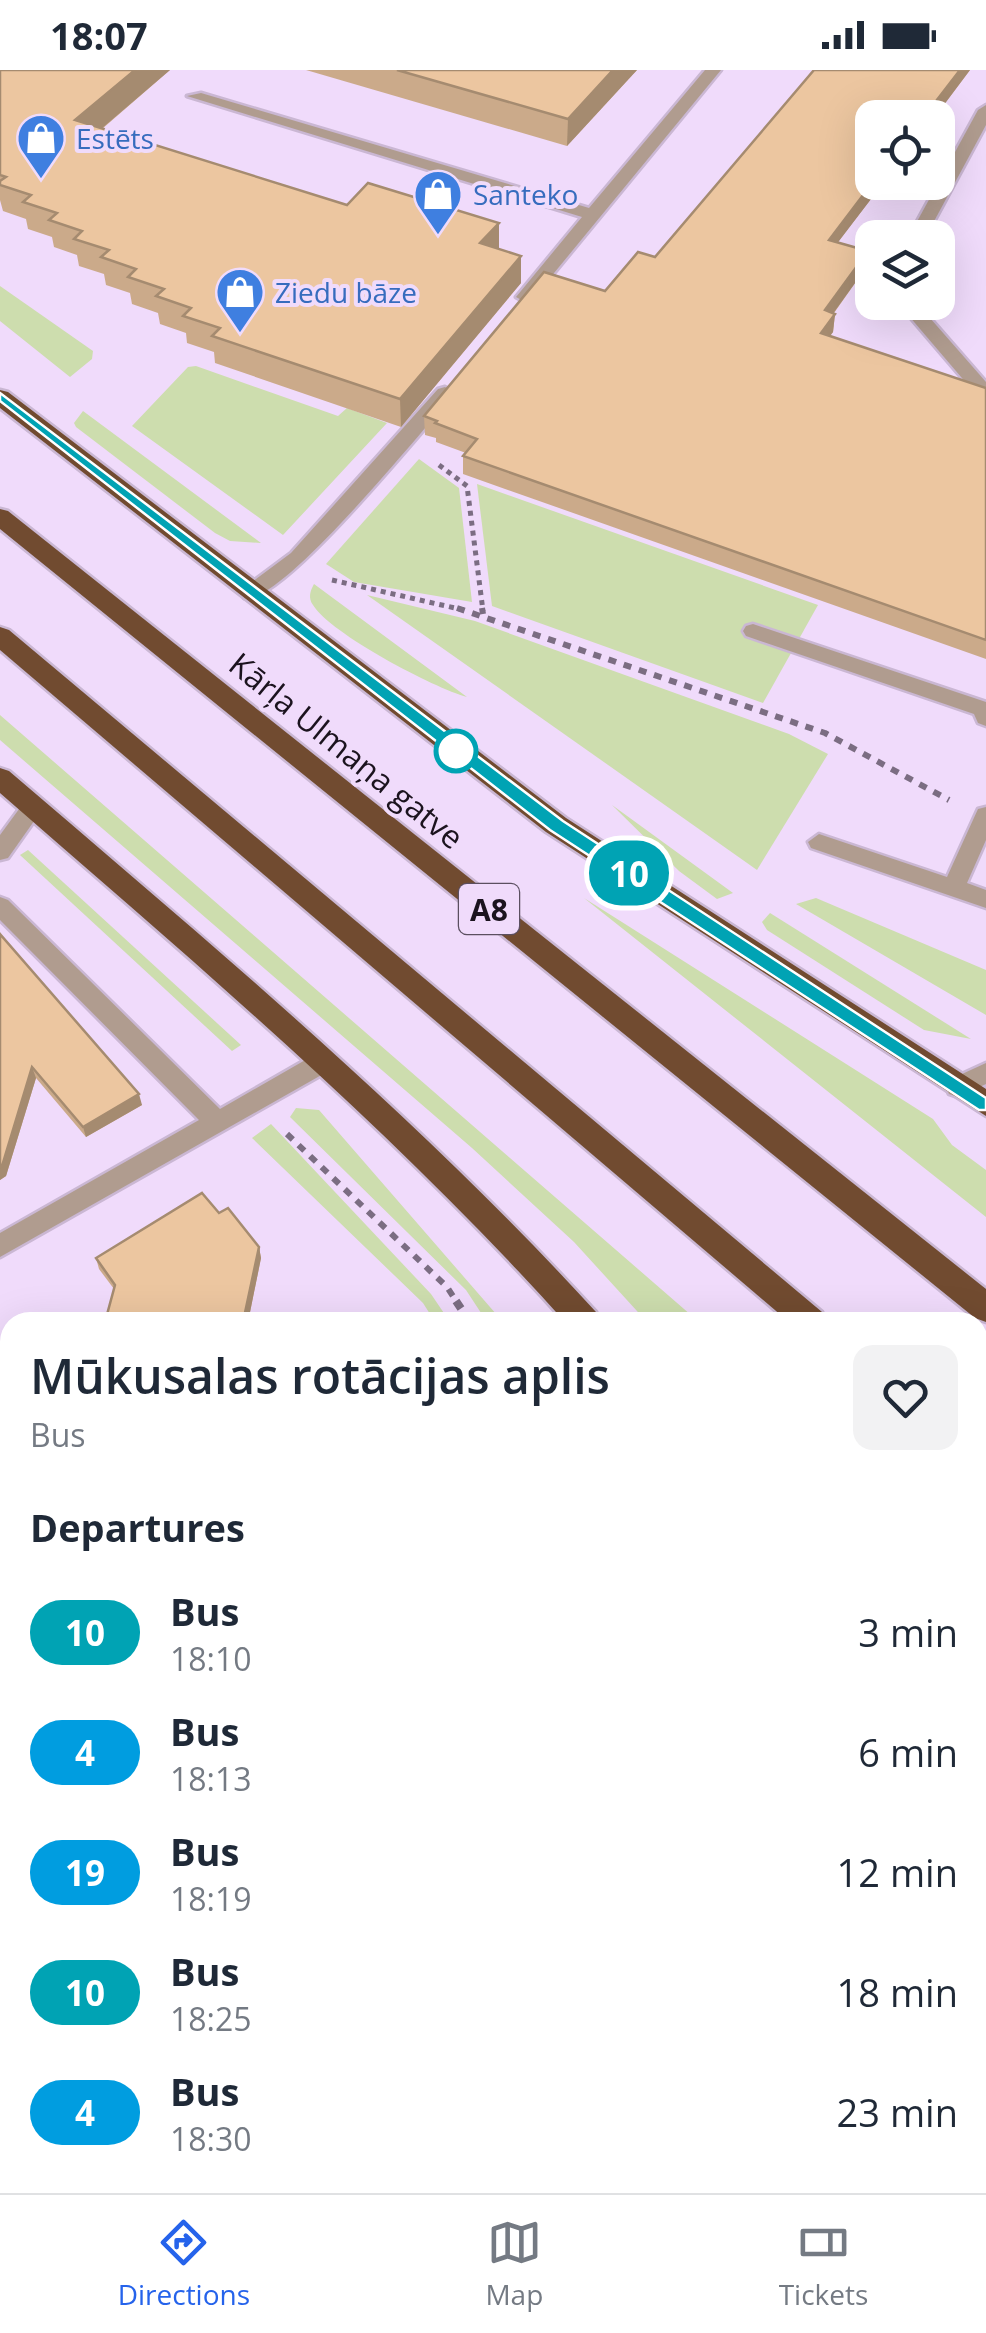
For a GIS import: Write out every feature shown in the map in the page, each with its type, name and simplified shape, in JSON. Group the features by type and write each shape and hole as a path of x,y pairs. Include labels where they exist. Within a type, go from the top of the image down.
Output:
{"highway":[{"path":"0,397 556,826 986,1104"},
{"name":"Kārļa Ulmaņa gatve","path":"0,517 981,1305"},
{"path":"0,636 798,1312"},
{"path":"0,778 323,1062 516,1242 577,1312"}],"lane":[{"path":"508,316 714,70"},
{"path":"194,96 593,214"},
{"path":"926,220 986,110"},
{"path":"922,320 986,394"},
{"path":"251,593 298,558 460,374"},
{"path":"753,631 984,708 986,718"},
{"path":"0,852 33,807"},
{"path":"953,888 985,817"},
{"path":"818,842 986,899"},
{"path":"0,906 218,1123"},
{"path":"0,1246 323,1062"},
{"path":"958,1087 986,1073"}],"path":[{"path":"405,440 467,486 482,614"},
{"path":"326,579 482,614 826,733 985,817"}],"green space":[{"path":"0,286 93,351 92,359 70,377 0,321"},
{"path":"196,366 338,416 347,408 387,423 283,535 132,426 188,367"},
{"path":"83,411 261,543 230,541 215,533 76,427 74,423"},
{"path":"419,459 459,488 472,602 354,582 326,564"},
{"path":"477,484 818,605 763,703 492,606"},
{"path":"314,584 467,697 409,672 340,630 311,602"},
{"path":"367,595 475,621 789,734 828,754 757,870"},
{"path":"0,715 687,1312 638,1312 574,1242 472,1148 0,740"},
{"path":"612,805 733,893 717,899 679,871"},
{"path":"28,850 241,1045 232,1051 20,855"},
{"path":"584,898 933,1119 952,1145 986,1170 986,1217"},
{"path":"816,898 986,970 986,1015 796,904"},
{"path":"770,913 971,1039 924,1030 767,930 762,922"},
{"path":"296,1108 319,1110 494,1312 480,1312 466,1290 290,1117"},
{"path":"271,1124 431,1294 443,1312 429,1312 252,1138"}],"building":[{"path":"0,70 135,70 75,120 347,205 368,183 499,223 480,243 521,256 400,399 212,336 220,328 183,316 191,308 156,296 164,289 128,277 136,269 101,257 109,250 74,239 82,231 49,220 57,213 23,202 31,195 0,185 6,177 0,175"},
{"path":"397,70 613,70 568,119"},
{"path":"814,70 960,70 937,100 855,100 855,200 859,200 829,240 855,247 855,269 825,310 835,314 821,333 986,388 986,640 463,456 477,439 424,416 544,272 605,291 638,252 655,257"},
{"path":"0,934 139,1094 83,1127 32,1067 0,1167"},
{"path":"202,1193 219,1213 228,1208 259,1247 245,1312 108,1312 115,1285 96,1258"}],"bus line":[{"name":"10","path":"0,397 556,826 986,1104"}],"place":[{"name":"Estēts","path":"41,180"},
{"name":"Santeko","path":"438,236"},
{"name":"Ziedu bāze","path":"240,334"}]}
